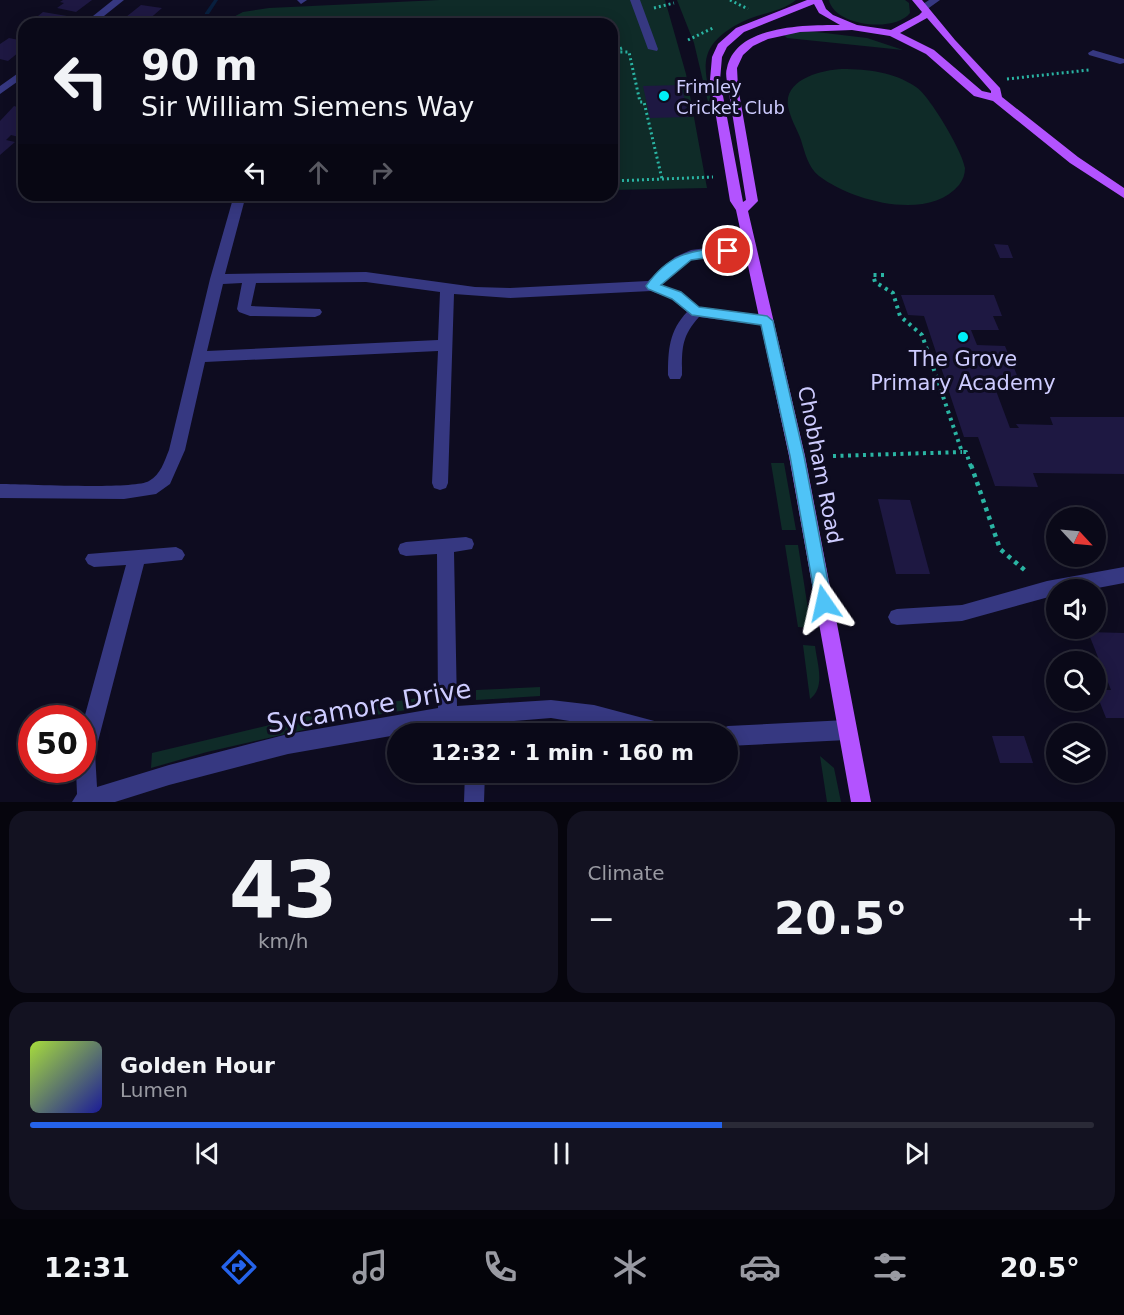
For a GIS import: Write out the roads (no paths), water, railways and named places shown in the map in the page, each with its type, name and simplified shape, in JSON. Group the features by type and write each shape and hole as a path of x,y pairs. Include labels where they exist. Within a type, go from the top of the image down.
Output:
{"main road":[{"path":"817,0 822,11 830,18 855,28 892,33 930,52 978,94 997,98 1074,160 1124,194"},
{"name":"Chobham Road","path":"817,0 740,30 722,46 717,57 715,80 736,201 742,210 797,456 861,802"},
{"path":"892,33 920,20 922,7"},
{"path":"922,7 996,90 997,98"},
{"name":"Chobham Road","path":"742,210 752,201 733,87 732,68 735,59 748,46 776,32 810,28 855,28"}],"street":[{"path":"96,18 119,0"},
{"path":"635,0 653,49"},
{"path":"922,7 935,0"},
{"path":"1093,53 1123,65"},
{"path":"0,91 18,77"},
{"path":"0,491 124,492 150,489 164,479 177,450 217,279 238,201"},
{"path":"652,286 688,256 705,252 750,251"},
{"path":"217,279 366,277 475,292 510,293 652,286 676,296 696,312 767,321"},
{"path":"250,278 244,309 315,312"},
{"path":"440,483 447,288"},
{"path":"675,375 676,336 681,326 696,312"},
{"path":"198,357 446,345"},
{"path":"406,549 466,544"},
{"path":"445,546 448,716"},
{"path":"94,560 176,555"},
{"path":"84,801 85,753 137,557"},
{"path":"897,617 962,613 1047,589 1124,575"},
{"name":"Sycamore Drive","path":"483,723 551,709 571,710 625,723"},
{"name":"Sycamore Drive","path":"84,801 169,775 288,744 448,716 474,723"},
{"path":"738,735 847,730"},
{"path":"474,802 475,783"}],"waterway":[{"path":"207,13 216,0"}],"place":[{"name":"Frimley Cricket Club","path":"664,96"},
{"name":"The Grove Primary Academy","path":"963,337"}]}
